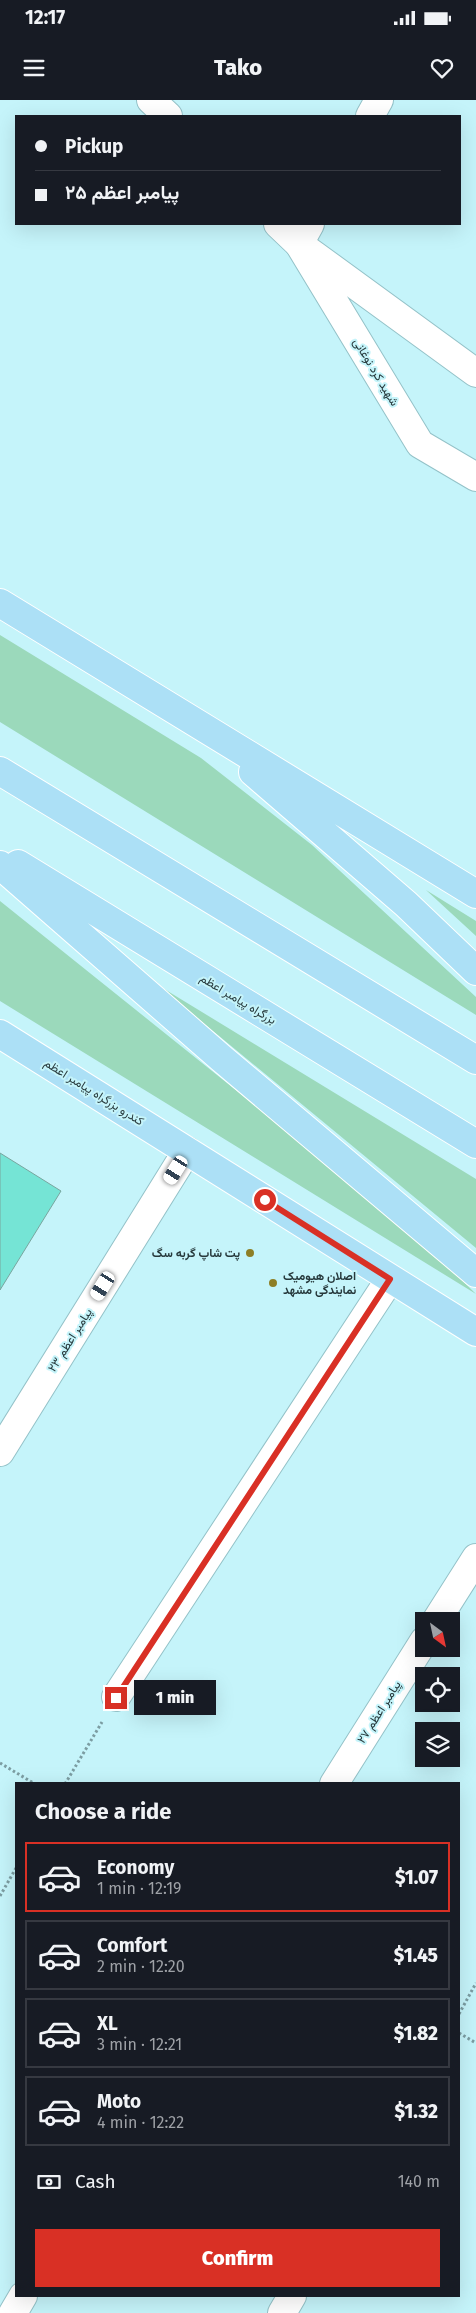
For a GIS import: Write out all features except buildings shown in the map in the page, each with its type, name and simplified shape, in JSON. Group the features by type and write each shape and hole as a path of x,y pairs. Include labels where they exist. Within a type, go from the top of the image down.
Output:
{"highway":[{"path":"0,603 476,894"},
{"path":"188,717 406,904 476,970"},
{"path":"0,771 476,1060"},
{"name":"بزرگراه پیامبر اعظم","path":"0,853 476,1144"},
{"path":"0,865 220,1058 476,1273"},
{"name":"کندرو بزرگراه پیامبر اعظم","path":"0,1034 476,1332"}],"street":[{"path":"151,100 167,115"},
{"path":"371,115 379,100"},
{"name":"شهید کرد نوغانی","path":"281,225 304,234 476,372"},
{"name":"شهید کرد نوغانی","path":"304,234 420,444 476,477"},
{"name":"پیامبر اعظم ۲۳","path":"0,1452 187,1150"},
{"path":"116,1698 390,1279"},
{"path":"442,1612 476,1558"},
{"name":"پیامبر اعظم ۲۷","path":"335,1782 415,1655"},
{"path":"13,2313 22,2297"},
{"path":"282,2313 291,2297"}],"path":[{"path":"66,1782 116,1698"},
{"path":"0,1763 32,1782"},
{"path":"0,1896 15,1870"},
{"path":"460,2012 476,1983"},
{"path":"460,2034 476,2043"}],"green space":[{"path":"0,635 201,758 312,845 476,997 476,1015 0,722"},
{"path":"426,890 476,921 476,936"},
{"path":"0,901 413,1232 476,1294 0,1001"},
{"path":"156,984 476,1179 476,1248"}],"place":[{"name":"پت شاپ گربه سگ","path":"250,1253"},
{"name":"اصلان هیومیک نمایندگی مشهد","path":"273,1283"}],"route":[{"path":"116,1698 390,1279 265,1200"}]}
